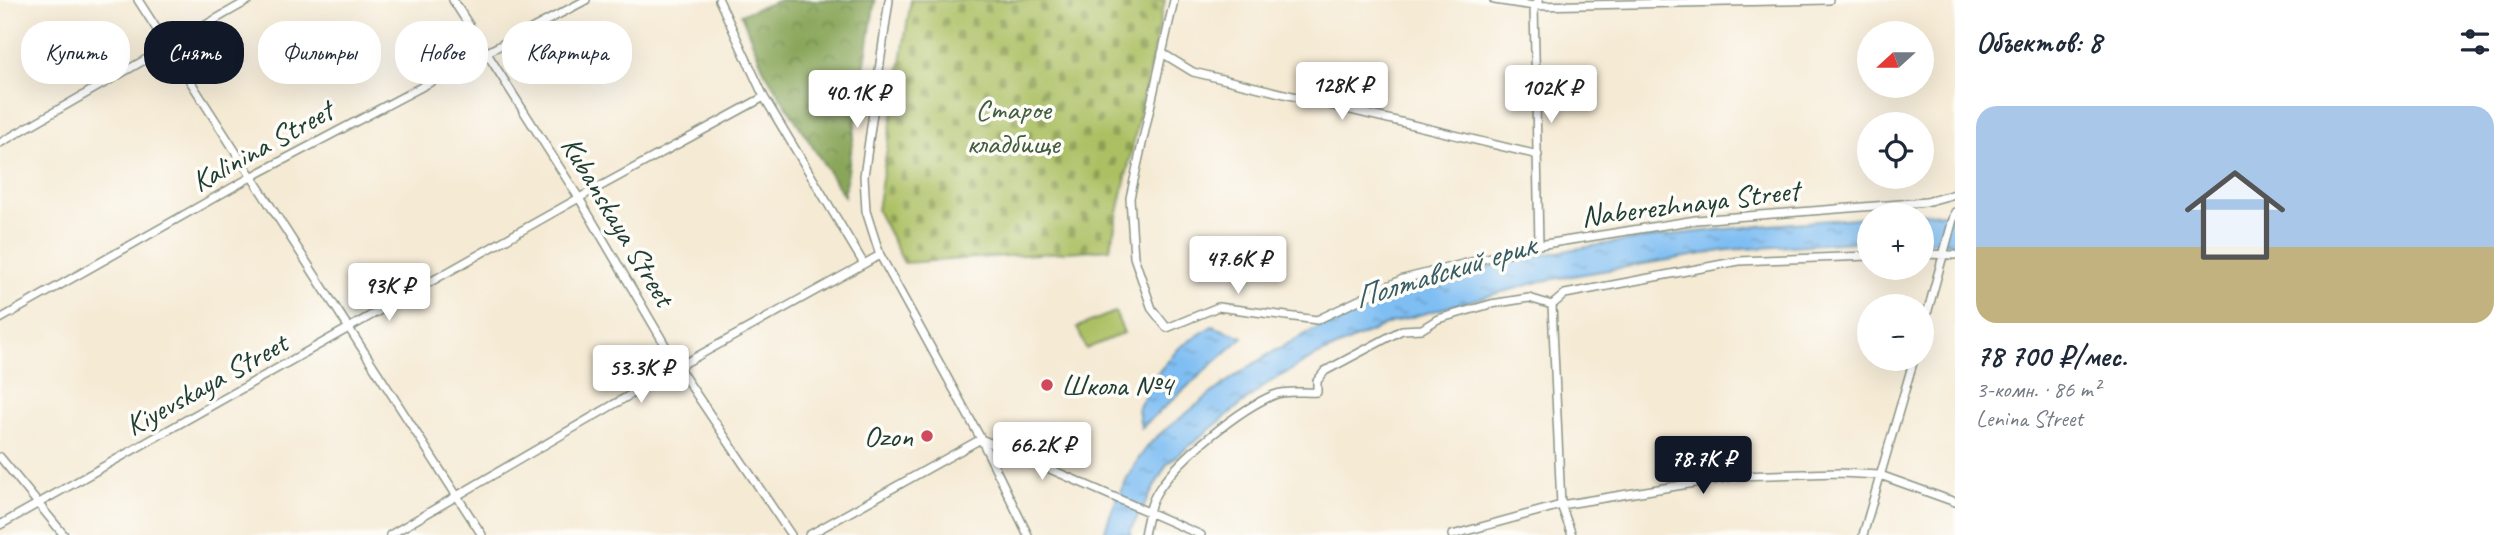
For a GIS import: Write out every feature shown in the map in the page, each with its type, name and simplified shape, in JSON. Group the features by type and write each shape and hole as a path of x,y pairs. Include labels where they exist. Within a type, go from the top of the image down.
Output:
{"street":[{"path":"138,0 151,21"},
{"path":"212,21 248,0"},
{"name":"Kubanskaya Street","path":"453,0 466,21"},
{"name":"Kalinina Street","path":"488,49 586,0"},
{"path":"719,0 764,97 864,264"},
{"path":"889,0 864,176 866,211 880,255 981,439 1028,535"},
{"path":"1174,0 1162,53 1193,72 1538,155"},
{"path":"1494,0 1536,3 1829,0"},
{"path":"1536,3 1539,245"},
{"name":"Naberezhnaya Street","path":"1162,53 1130,198 1134,257 1152,309 1167,328 1218,307 1317,320 1403,279 1539,245 1696,220 1926,202 1955,194"},
{"name":"Kubanskaya Street","path":"488,56 579,198 678,366 791,535"},
{"path":"0,143 144,60"},
{"path":"191,84 482,535"},
{"name":"Kalinina Street","path":"0,319 251,177 424,84"},
{"name":"Kiyevskaya Street","path":"0,525 579,198 764,97"},
{"path":"1933,294 1955,212"},
{"path":"1934,253 1955,255"},
{"path":"390,535 678,366 880,255"},
{"path":"1552,305 1565,294 1739,261 1857,256"},
{"path":"1144,535 1157,491 1187,456 1248,410 1276,394 1317,392 1317,381 1325,370 1402,330 1422,329 1438,319 1491,304 1530,298 1552,305"},
{"path":"1552,305 1561,505 1572,535"},
{"path":"1863,535 1910,371"},
{"path":"981,439 1201,535"},
{"path":"809,535 981,439"},
{"path":"0,457 64,535"},
{"path":"1452,535 1561,505 1737,476 1839,473 1880,475 1955,502"}],"green space":[{"path":"781,0 875,0 844,196 765,72 741,14"},
{"name":"Старое кладбище","path":"911,0 1165,0 1110,249 904,263 877,210"},
{"path":"1115,312 1124,333 1086,349 1077,327"}],"water":[{"path":"1934,213 1955,216 1955,244 1934,241"},
{"path":"1857,218 1857,242 1728,250 1542,281 1390,323 1314,357 1265,385 1167,464 1130,535 1104,535 1110,514 1127,479 1139,458 1155,439 1266,356 1344,315 1427,284 1514,261 1602,244"},
{"path":"1212,326 1243,337 1141,428 1138,409 1155,376 1179,348"}],"place":[{"name":"Школа №4","path":"1047,385"},
{"name":"Ozon","path":"927,436"}],"water label":[{"name":"Полтавский ерик","path":"1444,271"}]}
